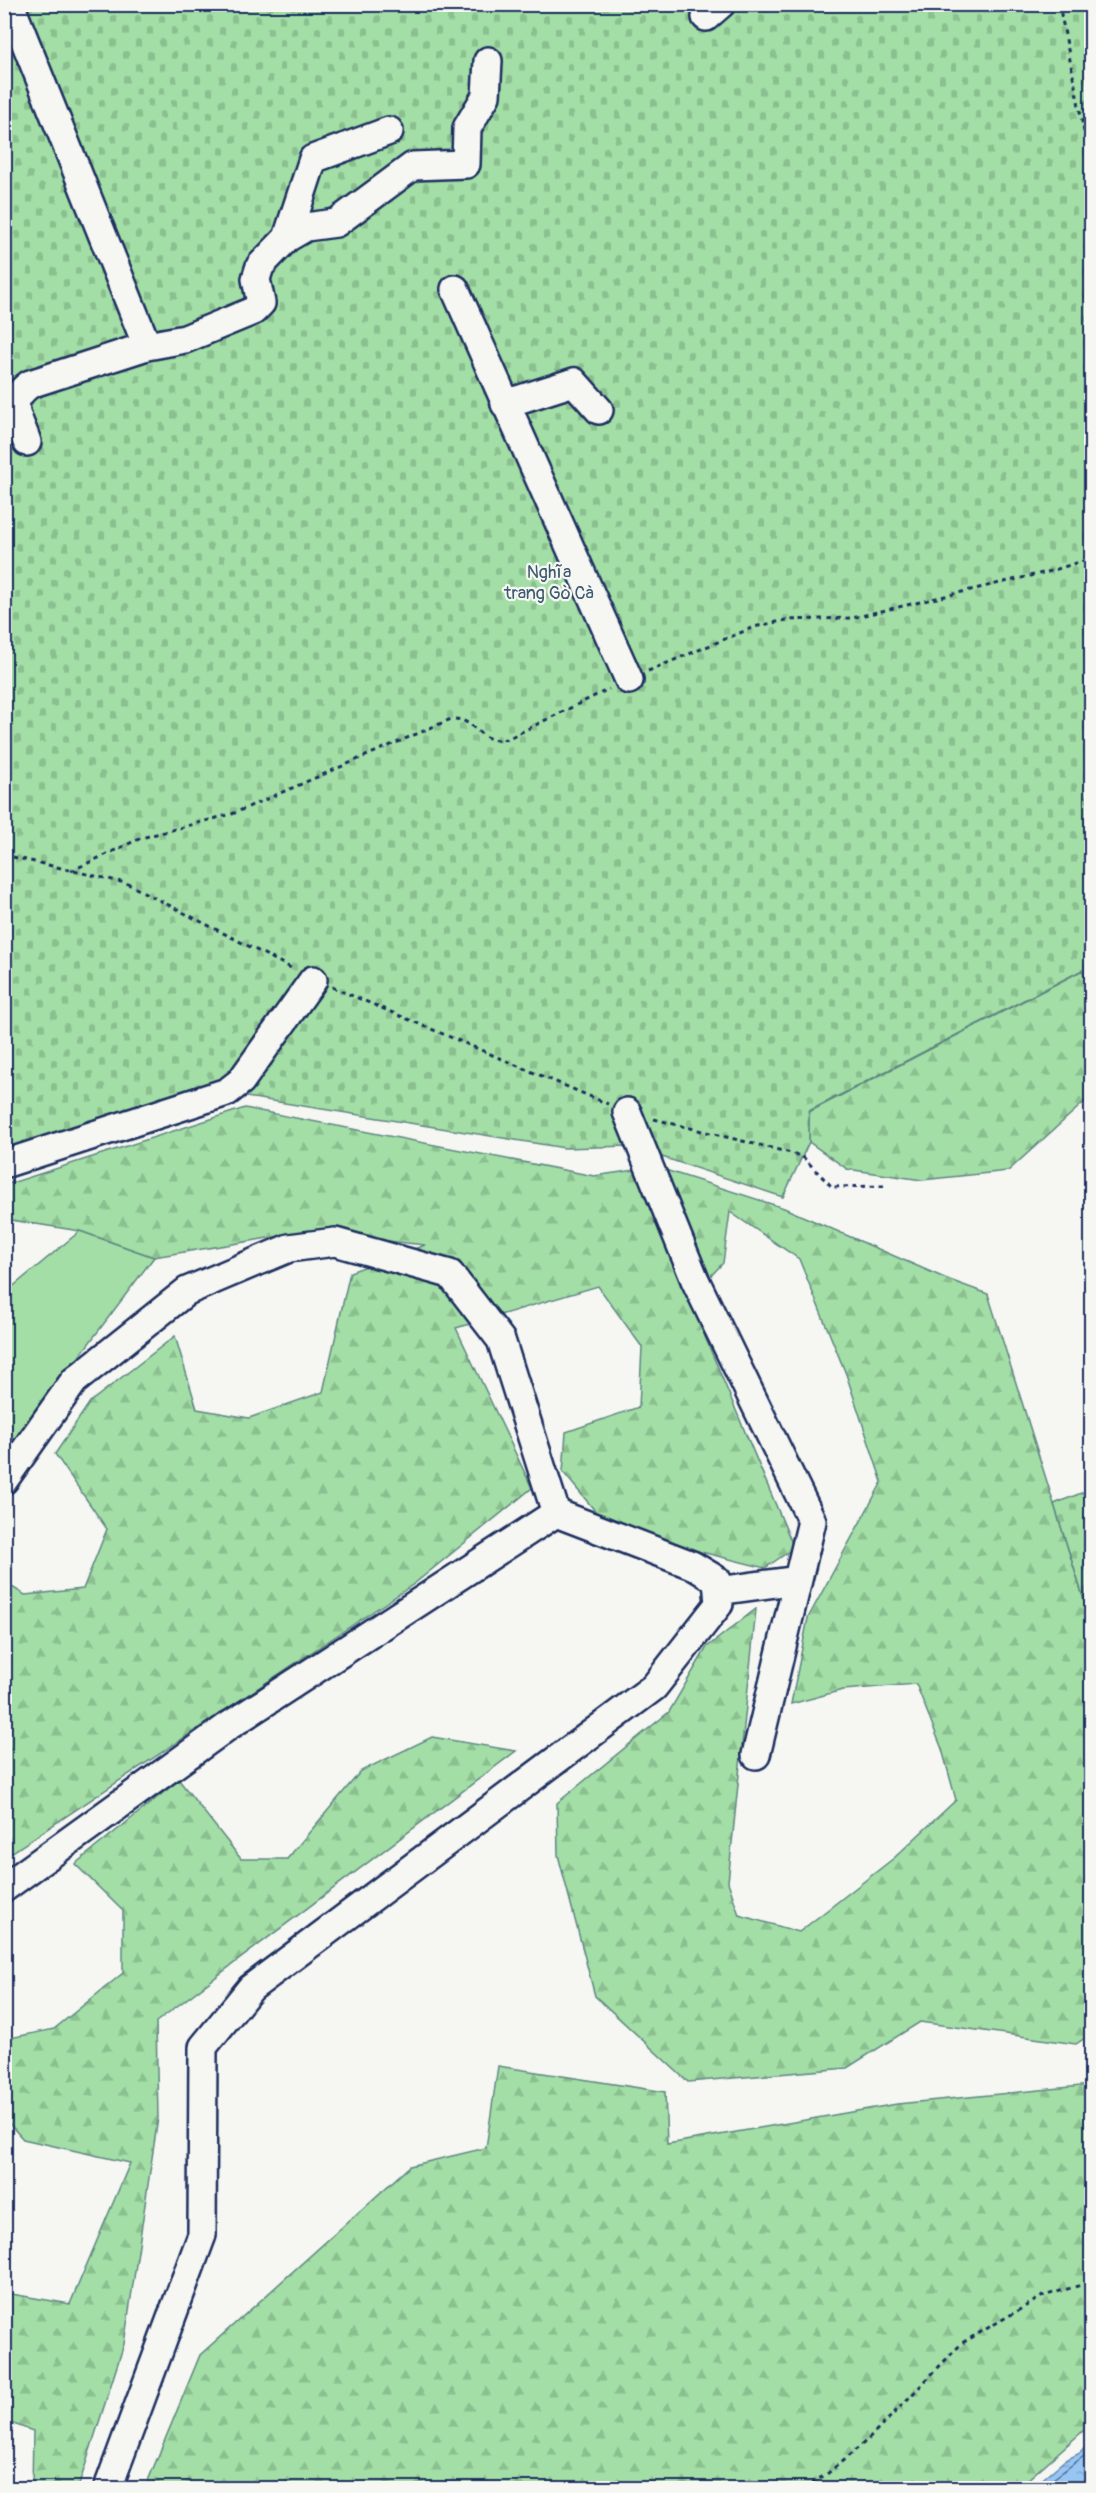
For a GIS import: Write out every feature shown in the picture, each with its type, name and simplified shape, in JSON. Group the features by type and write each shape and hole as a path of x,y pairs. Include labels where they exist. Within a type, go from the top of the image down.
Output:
{"street":[{"path":"10,4 147,346"},
{"path":"27,442 15,409 16,397 22,390 44,379 147,346 185,339 258,308 262,296 256,279 260,266 286,238 306,227 336,223 403,170 413,166 466,164 467,128 486,96 489,61"},
{"path":"286,238 313,159 389,131"},
{"path":"455,289 629,680"},
{"path":"505,404 574,382 599,410"},
{"path":"4,1164 227,1092 241,1081 313,980"},
{"path":"627,1112 695,1280 738,1364 812,1521 756,1755"},
{"path":"4,1480 74,1381 187,1291 289,1248 335,1242 450,1274 501,1340 556,1513"},
{"path":"108,2488 202,2235 203,2047 251,1988 654,1687 719,1604 717,1580 692,1565 556,1513"},
{"path":"4,1888 227,1727 556,1513"},
{"path":"718,1591 798,1580"}],"path":[{"path":"1059,4 1089,157 1092,199"},
{"path":"71,870 141,838 232,814 451,719 467,722 485,738 501,740 629,680 754,627 786,620 852,618 1051,571 1092,558"},
{"path":"4,855 126,883 313,980 627,1112 795,1154 804,1158 832,1187 884,1186"},
{"path":"804,2488 826,2474 872,2436 962,2343 1043,2296 1092,2282"}],"green space":[{"name":"Nghĩa trang Gò Cà","path":"5,5 1091,5 1091,993 1082,970 809,1111 809,1142 783,1197 629,1146 565,1148 234,1095 5,1171"},
{"path":"1083,970 1091,993 1091,1096 1008,1171 922,1180 847,1169 809,1142 809,1112"},
{"path":"245,1108 594,1176 656,1167 784,1208 947,1279 988,1294 1091,1622 1091,2034 1076,2044 920,2022 847,2068 688,2082 595,1996 558,1855 557,1803 669,1712 707,1647 756,1609 728,1882 739,1915 799,1932 894,1858 956,1800 942,1749 916,1684 843,1690 791,1704 808,1618 882,1482 846,1374 799,1259 730,1212 723,1263 689,1299 794,1548 765,1568 610,1529 563,1472 566,1432 639,1407 642,1347 598,1286 456,1328 532,1488 414,1584 5,1857 4,1582 25,1595 83,1589 107,1529 55,1454 90,1402 175,1336 197,1409 249,1418 323,1392 350,1272 425,1245 305,1232 154,1257 80,1231 5,1219 5,1185"},
{"path":"80,1231 154,1257 5,1455 5,1293"},
{"path":"1091,1489 1091,1622 1054,1504"},
{"path":"432,1737 516,1751 156,2022 158,2118 124,2344 78,2488 32,2488 33,2431 5,2421 5,2293 70,2304 130,2163 23,2139 5,2119 5,2039 54,2029 123,1973 123,1911 75,1864 179,1780 241,1859 287,1859 361,1771"},
{"path":"498,2066 665,2092 667,2144 897,2104 1091,2085 1091,2424 1018,2488 145,2488 200,2355 410,2166 486,2148"}],"water":[{"path":"1091,2441 1091,2488 1032,2488 1064,2461 1080,2453"}]}
